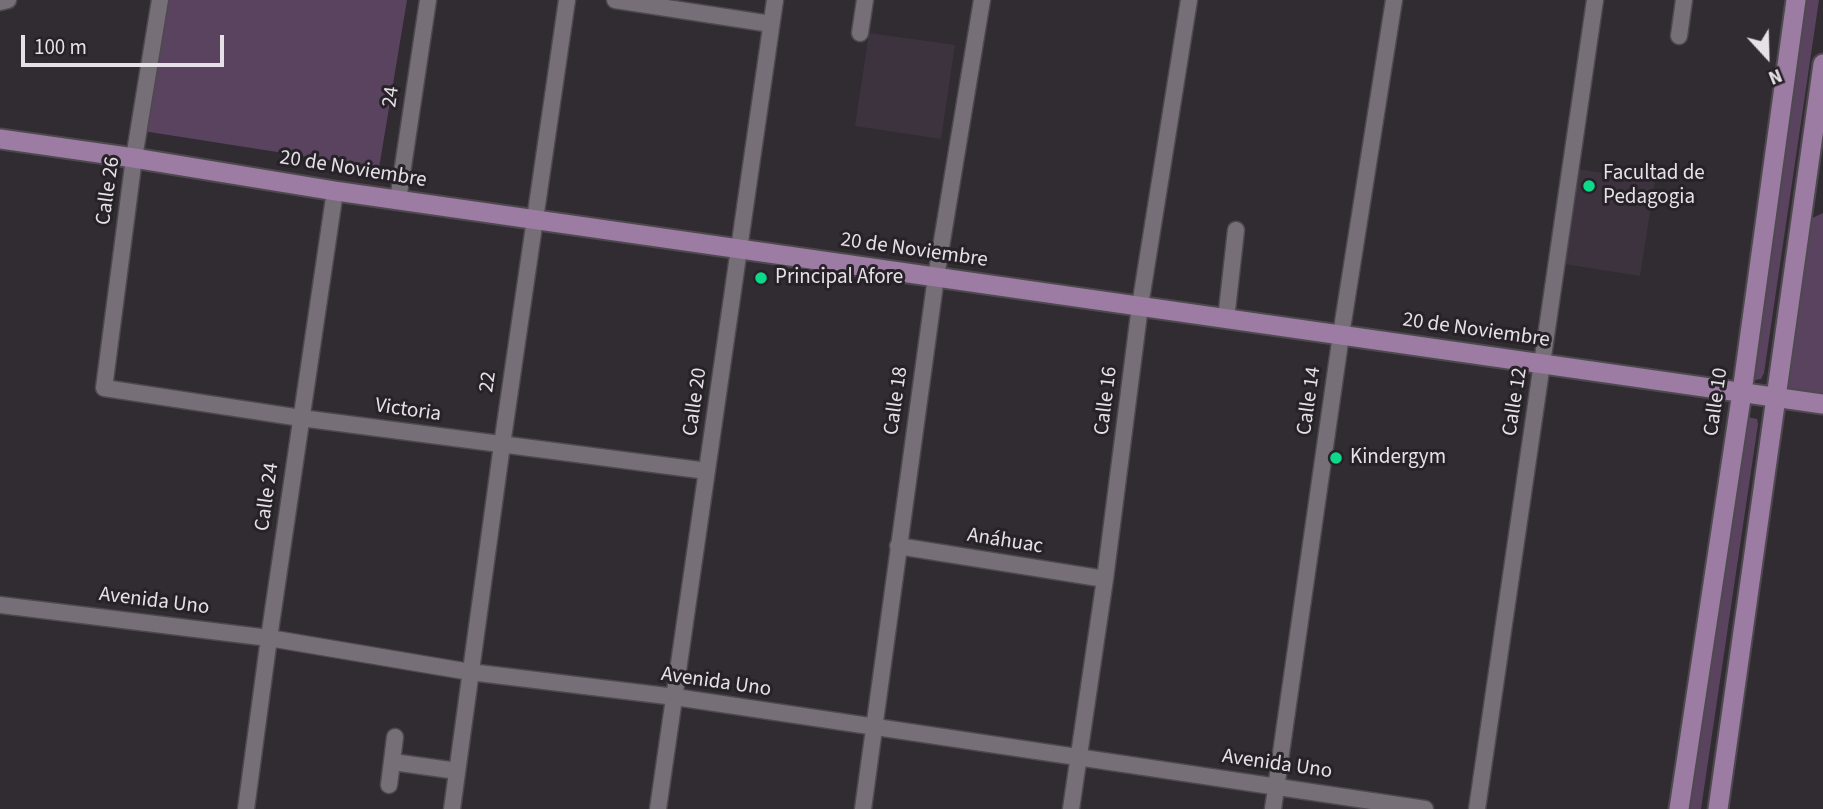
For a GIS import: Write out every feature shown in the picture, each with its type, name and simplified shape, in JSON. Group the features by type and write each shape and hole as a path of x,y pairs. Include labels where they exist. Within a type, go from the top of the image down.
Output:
{"main road":[{"name":"Calle 10","path":"1679,809 1742,392 1796,0"},
{"path":"1718,809 1823,64"},
{"name":"20 de Noviembre","path":"0,139 534,220 1823,404"}],"street":[{"path":"0,2 8,0"},
{"name":"Calle 26","path":"104,388 134,158 160,0"},
{"name":"24","path":"398,200 428,0"},
{"name":"22","path":"452,809 567,0"},
{"path":"615,0 771,24"},
{"name":"Calle 20","path":"658,809 775,0"},
{"path":"860,33 865,0"},
{"name":"Calle 18","path":"863,809 936,277 982,0"},
{"name":"Calle 16","path":"1072,809 1140,306 1189,0"},
{"name":"Calle 14","path":"1273,809 1341,335 1394,0"},
{"name":"Calle 12","path":"1476,809 1595,0"},
{"path":"1679,36 1684,0"},
{"name":"Calle 24","path":"246,809 335,191"},
{"path":"1226,318 1236,230"},
{"name":"Victoria","path":"104,388 302,418 707,471"},
{"name":"Anáhuac","path":"898,546 1105,579"},
{"name":"Avenida Uno","path":"0,604 269,638 470,672 675,697 1425,809"},
{"path":"389,785 395,737"},
{"path":"393,762 457,771"}],"shaded area":[{"path":"162,0 407,0 379,168 143,131"},
{"path":"1805,0 1819,0 1764,373 1761,379 1755,380 1752,379"},
{"path":"869,33 955,45 941,139 855,126"},
{"path":"1578,169 1655,181 1640,276 1564,264"},
{"path":"1823,213 1823,402 1781,396 1810,219"},
{"path":"1748,417 1757,419 1758,424 1701,809 1685,809"}],"place":[{"name":"Facultad de Pedagogia","path":"1589,186"},
{"name":"Principal Afore","path":"761,278"},
{"name":"Kindergym","path":"1336,458"}]}
